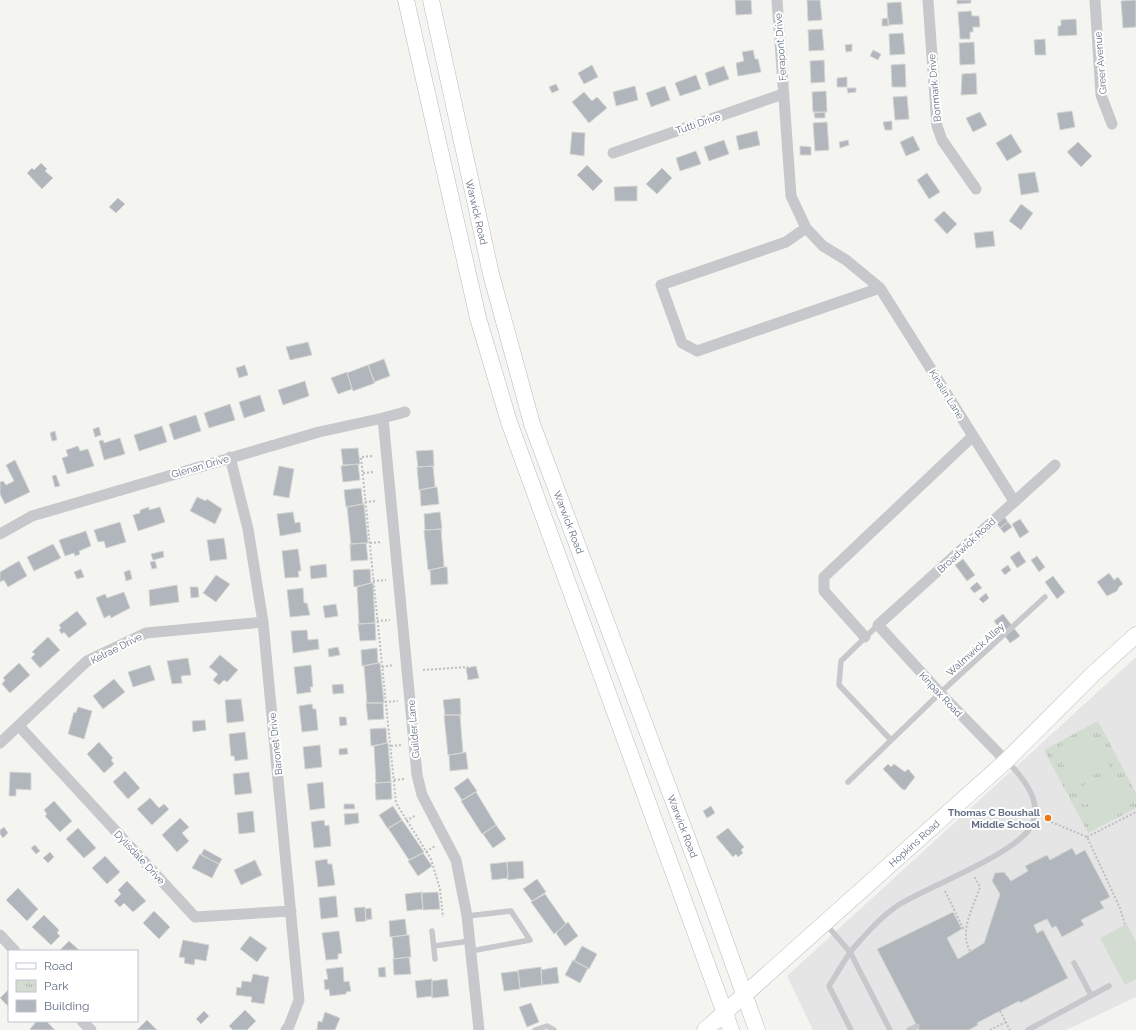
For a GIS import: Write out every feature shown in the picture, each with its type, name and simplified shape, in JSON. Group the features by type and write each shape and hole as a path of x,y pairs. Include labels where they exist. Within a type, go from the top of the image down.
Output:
{"main road":[{"path":"406,0 478,318 508,422 726,1012 731,1030"},
{"name":"Warwick Road","path":"431,0 490,266 532,424 746,994 757,1030"},
{"name":"Hopkins Road","path":"705,1030 1006,761 1093,674 1136,635"}],"street":[{"name":"Ferapont Drive","path":"777,0 791,196 806,228"},
{"name":"Bonmark Drive","path":"928,0 937,126 942,140 976,189"},
{"name":"Greer Avenue","path":"1095,0 1101,95 1112,124"},
{"name":"Tutti Drive","path":"613,153 783,94"},
{"path":"806,228 786,242 661,285 682,343 697,351 880,288"},
{"name":"Kinalin Lane","path":"806,228 823,246 846,260 880,288 1014,501"},
{"name":"Glenan Drive","path":"0,534 32,516 319,432 405,412"},
{"name":"Guilder Lane","path":"383,418 417,775 422,795 456,860 467,916 479,1030"},
{"path":"865,637 824,591 824,577 973,436"},
{"name":"Baronet Drive","path":"230,457 248,529 263,622 299,1000 286,1030"},
{"name":"Broadwick Road","path":"878,625 1055,465"},
{"name":"Kelrae Drive","path":"0,743 88,661 146,633 263,622"},
{"name":"Kinpax Road","path":"878,625 940,693 1006,761"},
{"name":"Dylisdale Drive","path":"19,726 195,917 291,911"},
{"path":"0,935 14,950"},
{"path":"83,1022 91,1030"}],"lane":[{"name":"Walmwick Alley","path":"848,782 940,693 1045,597"},
{"path":"878,625 841,661 839,685 891,740"},
{"path":"852,1030 829,986 850,952 884,915 1020,840 1031,827 1036,809 1032,791 1021,776 1006,761"},
{"path":"434,946 470,946 530,940 511,911 467,916"},
{"path":"825,923 850,952 890,1030"},
{"path":"432,931 435,959"},
{"path":"1074,963 1091,996"},
{"path":"1028,1030 1109,986"},
{"path":"535,1030 547,1026 554,1030"},
{"path":"909,1030 917,1026"}],"path":[{"path":"372,456 361,457 396,803 434,868 440,890 443,917"},
{"path":"363,473 374,472"},
{"path":"365,502 377,501"},
{"path":"370,543 382,542"},
{"path":"373,581 386,580"},
{"path":"377,621 390,620"},
{"path":"382,666 394,665"},
{"path":"423,670 468,667"},
{"path":"386,702 398,701"},
{"path":"390,746 402,745"},
{"path":"394,780 405,779"},
{"path":"1087,837 1136,812"},
{"path":"406,821 416,815"},
{"path":"1044,818 1087,837 1120,908 1125,925"},
{"path":"426,852 435,846"},
{"path":"965,931 980,887 974,875"},
{"path":"944,890 965,931 966,943 970,951"},
{"path":"1000,1011 1010,1030"},
{"path":"990,1030 1006,1022"}],"shaded area":[{"name":"Thomas C Boushall Middle School","path":"1136,657 1136,997 1066,1030 813,1030 787,976"}],"green space":[{"path":"1098,721 1136,793 1136,808 1088,833 1044,750"},
{"path":"1091,730 1099,747 1064,766 1055,749"},
{"path":"1101,750 1110,767 1074,785 1065,769"},
{"path":"1112,771 1120,787 1084,806 1076,789"},
{"path":"1122,791 1131,807 1095,826 1086,809"},
{"path":"1127,924 1136,942 1136,979 1125,985 1100,938"}],"building":[{"path":"735,0 751,0 752,14 736,15"},
{"path":"807,0 820,0 822,20 808,21"},
{"path":"957,0 971,0 971,3 957,4"},
{"path":"1136,0 1136,27 1123,28 1121,1"},
{"path":"901,2 903,24 888,25 887,3"},
{"path":"971,11 972,16 979,16 980,27 973,27 973,32 970,32 970,39 960,39 958,12"},
{"path":"888,18 889,26 882,26 882,19"},
{"path":"1076,19 1077,35 1058,36 1058,26 1061,26 1061,20"},
{"path":"822,29 824,50 809,51 808,30"},
{"path":"903,33 905,54 890,55 889,34"},
{"path":"1045,39 1046,55 1035,55 1034,40"},
{"path":"974,42 975,64 960,65 959,43"},
{"path":"852,44 852,51 846,52 845,45"},
{"path":"753,50 755,59 758,59 761,72 738,76 736,63 744,61 742,52"},
{"path":"873,50 881,54 878,60 870,56"},
{"path":"824,60 825,82 811,83 810,61"},
{"path":"905,64 906,87 892,87 891,65"},
{"path":"592,65 598,77 584,84 578,73"},
{"path":"724,66 729,79 709,86 705,73"},
{"path":"976,73 977,94 961,95 962,74"},
{"path":"696,75 701,89 680,96 675,83"},
{"path":"847,77 847,87 837,87 837,78"},
{"path":"556,84 559,90 552,93 549,87"},
{"path":"635,86 638,100 616,106 613,92"},
{"path":"665,86 670,100 651,107 646,93"},
{"path":"847,88 856,88 856,92 848,93"},
{"path":"826,91 827,112 813,112 812,92"},
{"path":"584,92 592,101 597,97 607,108 589,123 572,102"},
{"path":"907,96 909,119 895,120 893,97"},
{"path":"1072,111 1075,127 1060,130 1057,113"},
{"path":"825,112 825,118 815,118 814,113"},
{"path":"980,112 987,125 973,132 966,118"},
{"path":"892,121 892,130 885,130 883,122"},
{"path":"827,122 829,150 815,151 813,123"},
{"path":"757,131 760,145 739,150 736,136"},
{"path":"572,132 585,133 584,156 570,154"},
{"path":"1011,134 1022,152 1007,161 996,143"},
{"path":"913,136 920,150 906,156 900,142"},
{"path":"724,140 729,154 709,161 704,147"},
{"path":"848,140 849,145 840,148 839,142"},
{"path":"1078,142 1092,156 1081,167 1067,152"},
{"path":"800,146 811,147 811,155 800,155"},
{"path":"696,151 701,164 680,171 676,158"},
{"path":"41,163 47,169 45,171 53,178 42,189 27,173 32,168 34,170"},
{"path":"587,165 603,181 593,191 577,175"},
{"path":"662,168 672,178 657,194 646,184"},
{"path":"1035,172 1039,192 1021,195 1018,174"},
{"path":"927,173 940,192 929,199 917,180"},
{"path":"637,186 637,201 615,201 614,187"},
{"path":"118,198 125,204 116,213 109,207"},
{"path":"1021,204 1033,213 1021,230 1009,221"},
{"path":"944,211 957,224 947,234 934,220"},
{"path":"993,231 995,246 976,248 974,233"},
{"path":"308,342 312,355 290,360 286,347"},
{"path":"384,359 390,376 374,382 368,365"},
{"path":"245,365 248,375 239,378 236,368"},
{"path":"368,365 375,383 353,391 347,373"},
{"path":"347,372 352,389 338,394 331,378"},
{"path":"305,381 309,396 283,405 278,390"},
{"path":"260,395 265,411 244,418 239,402"},
{"path":"230,404 235,420 209,428 204,413"},
{"path":"196,415 201,431 174,440 169,424"},
{"path":"162,426 167,442 139,451 134,435"},
{"path":"99,427 101,435 95,437 93,429"},
{"path":"55,431 57,440 52,441 50,433"},
{"path":"120,438 125,454 104,460 99,441 103,440 104,443"},
{"path":"78,446 80,451 88,449 94,466 67,474 62,458 68,456 66,450"},
{"path":"358,448 360,464 343,465 341,449"},
{"path":"433,450 434,466 418,467 416,451"},
{"path":"15,460 30,492 5,504 0,494 0,482 3,481 6,485 14,481 6,465"},
{"path":"358,464 360,480 343,482 341,466"},
{"path":"279,466 294,469 289,498 273,495"},
{"path":"433,466 435,487 419,490 417,467"},
{"path":"56,475 60,486 55,487 52,476"},
{"path":"437,487 439,504 421,506 420,490"},
{"path":"361,488 363,504 346,507 344,490"},
{"path":"197,497 206,501 207,499 222,509 215,524 190,511"},
{"path":"364,504 368,543 351,544 347,507"},
{"path":"149,507 149,510 160,507 165,522 138,531 133,515 140,513 140,510"},
{"path":"293,512 295,523 300,522 301,532 280,536 277,514"},
{"path":"440,512 442,529 425,530 424,514"},
{"path":"1003,515 1008,522 1000,528 995,521"},
{"path":"1020,519 1029,532 1020,538 1012,524"},
{"path":"120,522 126,542 106,548 104,541 98,542 94,530"},
{"path":"1008,522 1012,527 1004,533 1000,528"},
{"path":"441,529 444,567 428,570 424,530"},
{"path":"86,531 91,546 79,551 80,554 75,556 74,553 65,556 59,540"},
{"path":"224,538 227,559 210,561 207,540"},
{"path":"366,543 368,560 351,561 350,544"},
{"path":"53,544 61,558 34,571 27,557"},
{"path":"298,549 301,571 298,571 299,577 285,578 282,551"},
{"path":"163,551 164,557 153,560 151,554"},
{"path":"1019,551 1026,562 1017,568 1010,557"},
{"path":"1037,556 1045,567 1039,572 1031,560"},
{"path":"963,559 975,575 967,581 955,565"},
{"path":"19,561 27,576 8,587 4,580 0,582 0,572"},
{"path":"155,561 157,568 152,569 150,562"},
{"path":"326,564 327,577 311,579 310,566"},
{"path":"1008,565 1011,570 1005,575 1001,570"},
{"path":"447,567 448,584 431,585 430,570"},
{"path":"81,569 84,577 77,579 74,572"},
{"path":"370,569 371,583 354,587 353,570"},
{"path":"130,570 132,579 126,581 124,572"},
{"path":"1109,573 1114,580 1118,577 1123,584 1117,591 1107,596 1097,582"},
{"path":"216,575 230,584 216,602 203,593"},
{"path":"1053,576 1065,592 1057,599 1045,582"},
{"path":"977,582 982,588 974,593 970,588"},
{"path":"373,583 375,623 359,624 357,587"},
{"path":"177,585 179,602 150,606 149,590"},
{"path":"190,587 198,587 199,597 191,598"},
{"path":"303,588 304,603 307,603 310,615 290,617 287,590"},
{"path":"124,592 130,608 111,618 110,615 104,618 96,598 105,594 107,598"},
{"path":"986,593 989,598 983,603 979,599"},
{"path":"336,604 338,616 325,618 323,606"},
{"path":"77,611 87,624 69,638 64,632 62,634 59,630 61,628 59,625"},
{"path":"1003,614 1020,636 1010,643 994,621"},
{"path":"375,623 376,640 360,641 358,624"},
{"path":"307,630 308,640 318,639 319,649 293,653 291,631"},
{"path":"48,637 60,650 40,668 31,658 35,654 32,652"},
{"path":"338,647 340,655 329,657 328,649"},
{"path":"377,648 378,663 362,666 361,650"},
{"path":"220,655 238,670 227,682 224,680 219,685 213,680 218,674 209,667"},
{"path":"188,658 191,675 181,676 182,683 172,684 167,661"},
{"path":"19,663 30,675 10,693 2,684 5,680 3,678"},
{"path":"380,663 384,703 367,703 364,666"},
{"path":"150,665 155,680 133,687 128,672"},
{"path":"311,665 313,687 310,687 311,692 297,694 294,667"},
{"path":"476,666 479,678 468,680 466,668"},
{"path":"114,679 125,692 103,709 93,696"},
{"path":"343,684 344,693 333,694 332,685"},
{"path":"460,698 461,715 445,715 443,700"},
{"path":"241,699 244,721 227,723 225,700"},
{"path":"366,703 383,703 384,719 368,720"},
{"path":"312,704 313,709 316,709 318,730 302,732 299,706"},
{"path":"78,707 92,711 84,739 68,734 74,712 76,713"},
{"path":"444,715 460,715 463,753 448,755"},
{"path":"339,717 346,717 347,725 340,726"},
{"path":"205,720 206,730 193,732 192,721"},
{"path":"386,728 387,743 371,746 370,729"},
{"path":"245,732 248,759 235,761 234,756 231,756 229,734"},
{"path":"99,742 113,758 111,760 114,764 104,773 87,754"},
{"path":"388,743 391,782 376,783 374,746"},
{"path":"320,745 322,767 305,769 303,747"},
{"path":"347,748 348,754 339,755 339,749"},
{"path":"466,752 468,769 450,771 449,755"},
{"path":"888,764 891,767 894,764 905,772 908,769 915,777 905,790 902,789 883,769"},
{"path":"125,771 140,788 128,799 113,782"},
{"path":"10,772 31,773 31,790 16,789 16,796 9,796"},
{"path":"249,772 252,793 235,795 233,774"},
{"path":"468,778 477,791 462,800 454,788"},
{"path":"323,782 325,808 310,810 307,784"},
{"path":"391,782 392,799 376,800 375,783"},
{"path":"476,792 496,825 482,834 461,801"},
{"path":"150,798 159,808 164,804 169,809 152,825 137,809"},
{"path":"54,801 72,821 60,832 45,816 47,814 44,810"},
{"path":"344,804 354,804 355,809 344,809"},
{"path":"393,806 402,820 388,829 379,815"},
{"path":"711,806 715,813 707,818 703,811"},
{"path":"253,811 255,832 239,834 237,813"},
{"path":"358,813 359,823 345,825 344,814"},
{"path":"180,818 189,827 182,833 189,841 177,852 162,835"},
{"path":"324,820 325,826 329,825 331,846 314,848 311,822"},
{"path":"402,820 424,852 409,860 388,828"},
{"path":"496,825 506,839 493,848 483,834"},
{"path":"4,827 8,833 3,838 0,834 0,830"},
{"path":"78,828 96,848 84,858 66,839"},
{"path":"728,828 744,847 741,850 743,853 738,857 736,854 733,857 716,837"},
{"path":"35,845 40,851 36,854 31,848"},
{"path":"1072,848 1076,855 1085,850 1110,897 1100,902 1104,908 1081,920 1084,925 1062,937 1056,926 1052,928 1047,919 1034,925 1037,933 1043,930 1068,978 977,1023 978,1025 969,1030 919,1030 877,949 953,912 962,929 947,938 958,959 984,943 1000,894 992,881 995,873 1004,872 1011,881 1028,871 1025,866 1047,855 1050,860"},
{"path":"204,849 222,859 219,864 201,855"},
{"path":"50,852 54,857 48,863 43,858"},
{"path":"423,853 432,866 418,876 408,861"},
{"path":"200,854 219,864 212,878 192,868"},
{"path":"105,856 120,872 107,884 92,868"},
{"path":"327,859 328,864 332,864 335,885 318,887 315,861"},
{"path":"255,860 262,875 241,885 234,870"},
{"path":"523,861 524,878 508,880 507,862"},
{"path":"507,862 508,878 492,880 490,864"},
{"path":"537,879 546,892 532,901 523,889"},
{"path":"127,881 146,901 133,912 124,903 120,907 114,901 121,894 118,890"},
{"path":"18,888 38,909 27,921 6,900"},
{"path":"422,892 423,909 407,911 405,894"},
{"path":"438,892 440,909 423,910 421,893"},
{"path":"545,894 566,924 554,934 531,902"},
{"path":"336,896 338,917 321,919 319,898"},
{"path":"365,907 366,921 356,922 354,908"},
{"path":"371,908 372,919 366,920 365,909"},
{"path":"154,911 170,927 159,939 143,923"},
{"path":"44,915 59,930 57,933 60,936 51,945 32,927"},
{"path":"405,919 407,935 390,937 389,921"},
{"path":"568,922 578,936 565,946 556,933"},
{"path":"339,931 342,953 338,954 338,959 326,960 322,933"},
{"path":"409,935 411,957 394,959 392,937"},
{"path":"250,936 267,948 257,962 240,949"},
{"path":"183,940 209,945 206,961 195,959 194,965 184,963 185,958 179,957"},
{"path":"69,941 79,950 60,950"},
{"path":"582,946 597,954 589,969 574,961"},
{"path":"409,957 411,974 394,975 393,959"},
{"path":"573,960 588,968 580,983 565,975"},
{"path":"343,967 344,982 349,981 351,991 346,992 346,994 330,996 329,989 325,990 324,980 328,979 326,969"},
{"path":"385,967 386,977 379,977 378,968"},
{"path":"541,967 542,985 520,988 518,970"},
{"path":"557,967 559,983 542,985 541,970"},
{"path":"518,971 520,989 504,991 501,973"},
{"path":"253,974 269,977 264,1004 251,1002 252,997 236,995 237,987 241,988 242,981 251,982"},
{"path":"432,979 432,996 417,998 415,981"},
{"path":"447,979 449,996 432,998 432,981"},
{"path":"8,990 8,1006 0,998"},
{"path":"531,1003 539,1022 527,1027 519,1007"},
{"path":"245,1010 256,1021 247,1030 233,1030 229,1026"},
{"path":"204,1011 209,1016 201,1024 196,1019"},
{"path":"325,1012 340,1018 335,1030 317,1030 318,1021 322,1022"},
{"path":"147,1020 157,1030 137,1030"},
{"path":"36,1022 47,1022 55,1030 31,1030 30,1029"}],"place":[{"name":"Thomas C Boushall Middle School","path":"1048,818"}]}
